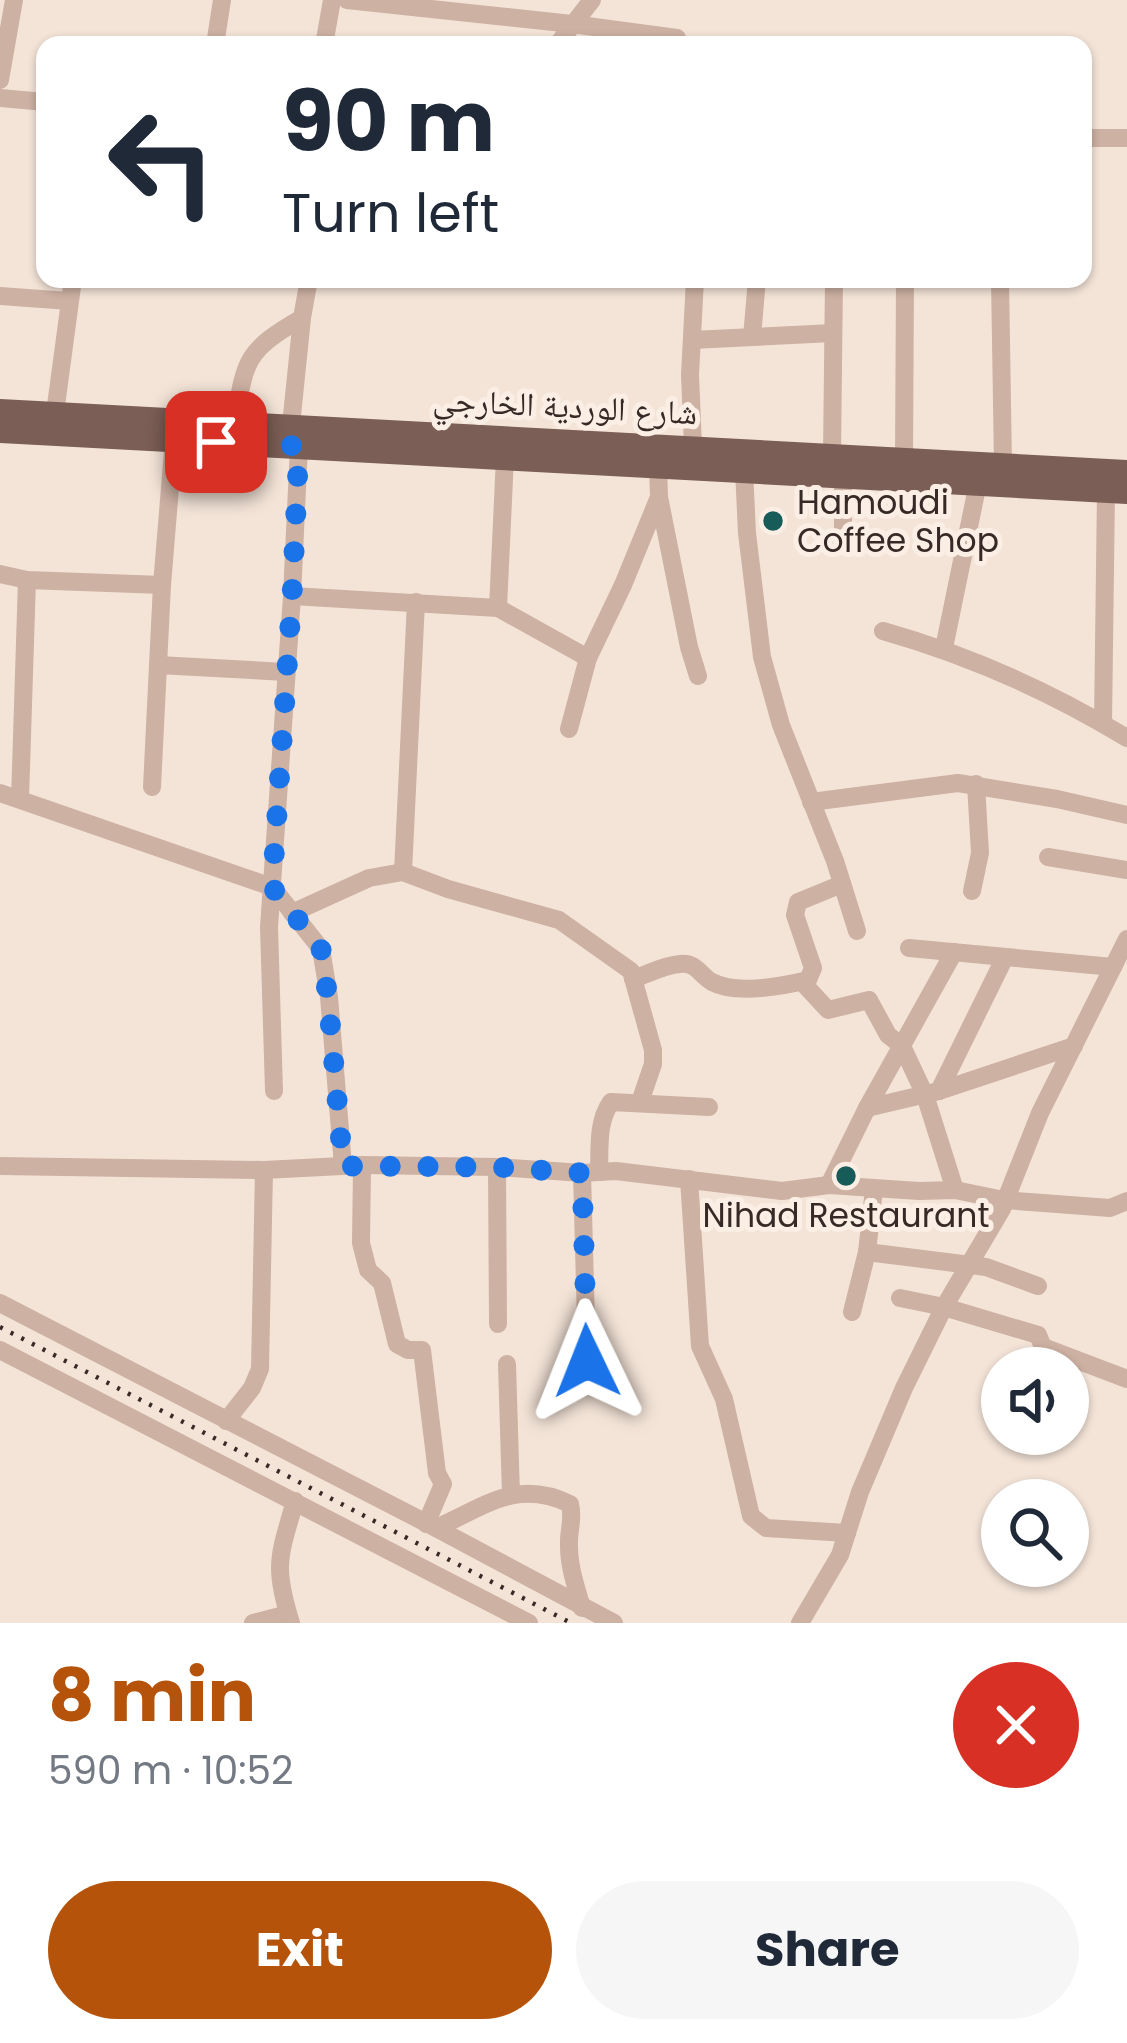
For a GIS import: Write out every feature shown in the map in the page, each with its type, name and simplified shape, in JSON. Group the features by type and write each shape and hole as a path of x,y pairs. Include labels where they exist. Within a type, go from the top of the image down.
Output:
{"main road":[{"name":"شارع الوردية الخارجي","path":"0,411 235,422 295,436"},
{"name":"شارع الوردية الخارجي","path":"0,431 175,440 295,436 693,446 977,483 1117,491"},
{"name":"شارع الوردية الخارجي","path":"425,442 505,457 744,470 904,459 1127,472"}],"street":[{"path":"0,80 14,0"},
{"path":"216,36 222,0"},
{"path":"326,36 332,0"},
{"path":"347,0 435,5 662,36"},
{"path":"563,36 592,0"},
{"path":"0,98 36,101"},
{"path":"1092,138 1127,139"},
{"path":"55,413 71,288"},
{"path":"274,1091 269,927 307,288"},
{"path":"693,446 695,288"},
{"path":"752,337 756,288"},
{"path":"834,288 843,532"},
{"path":"904,459 905,288"},
{"path":"1000,288 1003,465"},
{"path":"0,296 69,301"},
{"path":"235,422 244,366 272,335 302,318"},
{"path":"692,340 833,333"},
{"path":"152,787 175,440"},
{"path":"498,608 505,457"},
{"path":"658,465 659,496 688,647 698,676"},
{"path":"744,470 762,657 857,931"},
{"path":"944,648 977,483"},
{"path":"1103,724 1117,491"},
{"path":"569,729 588,658 659,496"},
{"path":"0,574 27,580 162,585"},
{"path":"27,580 10,796 272,887 321,949 368,1270 382,1283 398,1344 408,1350 422,1349 437,1473 443,1484 431,1526"},
{"path":"292,596 498,608 588,658"},
{"path":"403,872 416,602"},
{"path":"883,631 944,648 1082,711 1127,738"},
{"path":"158,665 286,672"},
{"path":"811,802 976,784 1127,815"},
{"path":"972,891 980,853 976,784"},
{"path":"1048,857 1127,870"},
{"path":"292,913 369,878 403,872 560,920 631,971 653,1050 640,1102"},
{"path":"633,979 682,963 694,965 713,983 729,986 776,988 808,980 813,968 794,915 798,902 842,884"},
{"path":"800,1623 840,1555 860,1492 904,1388 944,1306 1002,1209 1040,1113 1127,939"},
{"path":"909,948 1113,968"},
{"path":"829,1185 954,952"},
{"path":"932,1093 1005,957"},
{"path":"802,982 828,1010 869,1000 888,1035 902,1046 932,1093 956,1190"},
{"path":"867,1108 932,1093 1074,1046"},
{"path":"622,1396 587,1361 590,1172 604,1112 611,1102 709,1107"},
{"path":"0,1166 497,1167 689,1179 782,1191 829,1185 956,1190 1004,1200 1109,1208 1127,1201"},
{"path":"497,1167 498,1324"},
{"path":"226,1421 252,1388 260,1369 264,1170"},
{"path":"689,1179 700,1346 724,1399 751,1516 766,1528 847,1533"},
{"path":"852,1312 867,1252 874,1189"},
{"path":"867,1252 986,1267 1038,1286"},
{"path":"900,1298 944,1306 1038,1335 1043,1348 1127,1379"},
{"path":"0,1303 614,1623"},
{"path":"0,1350 530,1623"},
{"path":"507,1364 511,1495"},
{"path":"431,1526 501,1496 534,1493 570,1504 574,1517 568,1540 582,1608"},
{"path":"253,1623 290,1618 279,1584 279,1557 295,1501"}],"railway":[{"path":"0,1327 571,1623"}],"place":[{"name":"Hamoudi Coffee Shop","path":"773,521"},
{"name":"Nihad Restaurant","path":"846,1176"}],"route":[{"path":"216,442 299,446 272,887 321,949 343,1166 582,1173 587,1361"}]}
